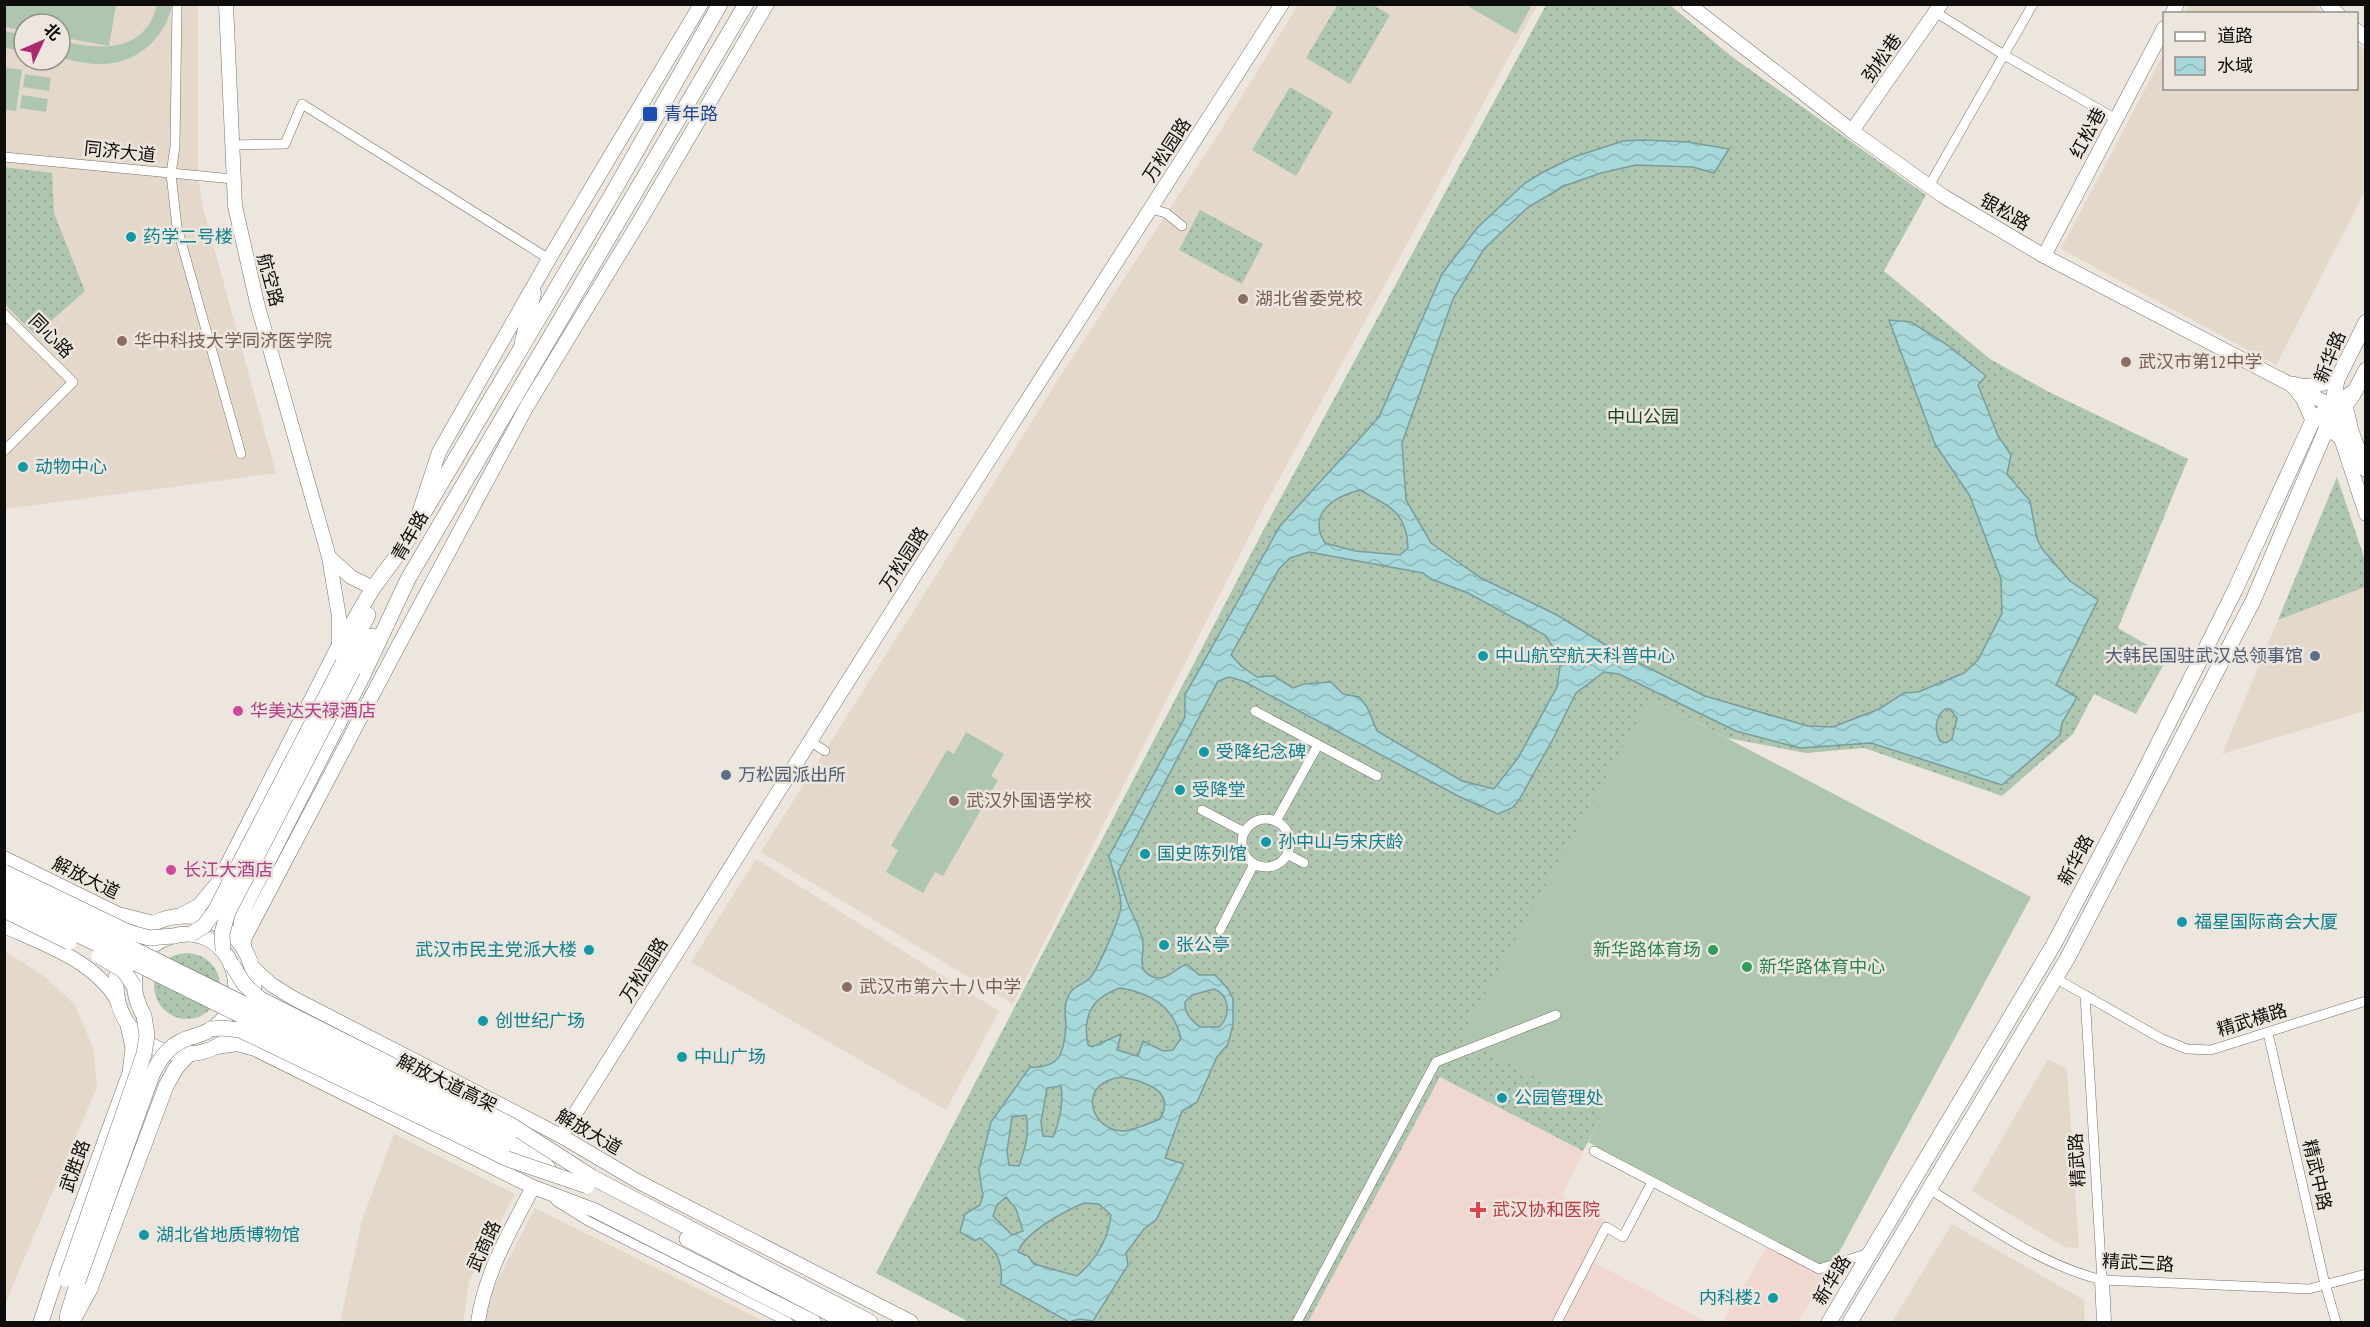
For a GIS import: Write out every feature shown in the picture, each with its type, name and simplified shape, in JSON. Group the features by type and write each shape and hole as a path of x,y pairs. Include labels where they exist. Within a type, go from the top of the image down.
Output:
{"main road":[{"name":"航空路","path":"226,4 235,206 257,303 329,557 339,617 339,646"},
{"name":"青年路","path":"180,916 199,906 219,882 339,646 373,588 413,531 667,99 720,4"},
{"name":"青年路","path":"243,945 241,923 245,906 363,677 408,579 746,4"},
{"path":"730,32 755,4"},
{"path":"243,945 394,652 534,394 768,4"},
{"name":"万松园路","path":"561,1136 810,741 1282,4"},
{"name":"银松路","path":"1688,4 1852,131 1929,186 2044,256 2332,406"},
{"path":"667,99 699,8"},
{"path":"413,531 439,452 549,259 699,8"},
{"name":"劲松巷","path":"1852,131 1938,8"},
{"name":"红松巷","path":"2044,256 2163,30"},
{"path":"521,347 539,277"},
{"name":"新华路","path":"1850,1323 2067,959 2158,787 2339,432 2332,406 2337,380 2366,322"},
{"name":"新华路","path":"1829,1323 2054,944 2142,776 2235,590 2313,420 2355,391 2366,370"},
{"path":"2292,384 2312,388 2326,381 2337,380"},
{"path":"2292,384 2303,398 2313,420"},
{"path":"2355,391 2345,405 2339,432 2366,470"},
{"path":"476,460 534,394"},
{"path":"2332,406 2366,514"},
{"path":"223,951 222,933 228,912 348,667 404,546"},
{"path":"329,557 351,577 373,588"},
{"path":"4,872 128,932 148,938 191,934 204,926 219,904 348,667 408,579"},
{"name":"解放大道","path":"4,858 118,914 154,923"},
{"name":"解放大道高架","path":"4,885 870,1323"},
{"name":"解放大道高架","path":"4,898 589,1182 846,1323"},
{"path":"4,910 111,962 124,971 134,986"},
{"path":"118,1001 117,977 124,953 137,935 154,923 180,916 208,920 222,926 243,945 252,967 254,996 249,1011 234,1033 216,1047"},
{"path":"4,926 91,968 106,983 128,1022 146,1041 157,1047 168,1052 190,1053 237,1044 255,1049 533,1187 594,1210 814,1323"},
{"path":"191,934 208,940 223,951 244,984 260,999 511,1125 589,1182"},
{"path":"65,1323 72,1280 147,1043 147,1025 135,997 137,967 148,950 173,936"},
{"path":"46,1323 72,1280 156,1066 175,1043 211,1029 220,1023 232,1007 236,987 232,966"},
{"name":"解放大道","path":"252,967 272,985 293,998 561,1136 639,1182 911,1323"},
{"name":"武胜路","path":"41,1323 59,1267 130,1073 133,1048 128,1022"},
{"path":"211,1029 240,1030 508,1159 589,1182"},
{"path":"72,1323 90,1289 166,1086 176,1068 190,1053"},
{"name":"武商路","path":"478,1323 486,1282 533,1187"},
{"name":"精武路","path":"2102,1280 2104,1323"}],"street":[{"path":"177,4 175,146 171,174 177,227 241,454"},
{"path":"1929,186 2032,4"},
{"path":"1938,8 2004,55 2116,119"},
{"path":"231,145 285,144 302,104 549,259"},
{"name":"同济大道","path":"4,157 233,179"},
{"path":"1151,209 1166,213 1182,226"},
{"name":"同心路","path":"4,314 73,382 4,451"},
{"path":"1255,711 1377,776"},
{"path":"810,741 825,751"},
{"path":"1276,821 1318,745"},
{"path":"1202,810 1244,832"},
{"path":"1262,819 1276,821 1287,832 1289,839 1287,854 1276,865 1261,867 1248,859 1242,846 1244,832 1249,826 1262,819"},
{"path":"1287,854 1304,863"},
{"path":"1220,930 1254,864"},
{"name":"精武横路","path":"2055,978 2162,1039 2187,1049 2211,1050 2268,1034 2366,1001"},
{"name":"精武路","path":"2085,995 2102,1280"},
{"path":"1297,1323 1436,1062 1556,1015"},
{"name":"精武中路","path":"2268,1034 2325,1286 2336,1323"},
{"path":"1594,1151 1819,1269 1871,1253"},
{"path":"1557,1323 1606,1227 1623,1237 1652,1182"},
{"path":"533,1187 588,1221 788,1323"},
{"name":"精武三路","path":"1929,1189 2053,1264 2102,1280 2309,1289 2366,1274"}],"shaded area":[{"name":"华中科技大学同济医学院","path":"4,5 198,5 198,177 203,208 276,473 5,509"},
{"path":"1298,5 1537,5 1266,503 1013,1004 761,852 1054,386 1223,127"},
{"path":"2190,5 2313,5 2322,12 2186,12"},
{"path":"2358,44 2365,51 2365,191 2276,365 2061,249 2163,55 2163,90 2358,90"},
{"path":"2365,587 2365,711 2222,754 2278,620"},
{"name":"武汉市第六十八中学","path":"756,859 999,1011 946,1110 691,962"},
{"path":"5,951 45,977 75,1005 93,1048 97,1087 5,1304"},
{"path":"2048,1059 2067,1069 2079,1248 2064,1247 1972,1191"},
{"name":"武汉协和医院","path":"1440,1077 1582,1151 1588,1142 1562,1195 1612,1224 1593,1262 1707,1322 1308,1322"},
{"path":"394,1134 515,1194 469,1282 463,1322 340,1322 362,1220"},
{"path":"535,1208 765,1322 483,1322 490,1295"},
{"path":"1952,1224 2084,1300 2085,1322 1892,1322"},
{"path":"1772,1239 1830,1269 1798,1322 1722,1322"}],"green space":[{"path":"1338,4 1373,5 1390,15 1350,84 1306,58"},
{"path":"4,5 116,5 109,46 72,39 72,12 12,12 12,28 5,27"},
{"path":"157,5 172,5 163,29 155,40 135,55 123,61 111,63 97,64 72,61 72,43 90,46 119,45 142,33 151,21"},
{"path":"1466,5 1526,5 1531,7 1516,34"},
{"name":"中山公园","path":"1546,5 1670,5 1731,56 1926,195 1884,271 1990,359 2047,391 2188,459 2118,628 2168,657 2136,714 2094,694 2073,734 2002,796 1864,748 1806,753 1727,738 1650,698 1602,1114 1583,1151 1440,1077 1308,1322 969,1322 876,1273 1264,529"},
{"path":"4,31 12,33 12,49 5,48"},
{"path":"4,67 12,68 12,72 22,72 16,111 5,110"},
{"path":"25,74 51,78 49,91 23,87"},
{"path":"1290,87 1333,112 1296,176 1252,150"},
{"path":"22,95 48,99 46,112 20,108"},
{"path":"4,167 52,173 54,213 85,291 35,335 5,304"},
{"path":"1200,210 1263,244 1242,284 1179,250"},
{"path":"2337,477 2365,560 2365,587 2278,620"},
{"name":"新华路体育中心","path":"1650,698 2031,897 1830,1269 1588,1142 1602,1114 1461,1037"},
{"path":"966,732 1004,754 991,776 998,780 943,876 935,872 923,893 886,872 898,850 891,846 947,750 954,754"},
{"path":"187,953 199,956 210,963 217,974 220,986 217,998 210,1009 199,1016 187,1019 175,1016 164,1009 157,998 154,986 157,974 164,963 175,956"}],"water":[{"path":"1623,141 1688,142 1729,149 1714,173 1693,167 1636,165 1601,173 1564,186 1527,208 1484,249 1453,299 1402,443 1406,500 1431,543 1481,578 1557,615 1617,652 1705,696 1808,726 1833,727 1879,709 1904,693 1918,692 1964,673 1978,660 2002,613 2001,579 1970,496 1935,444 1889,320 1911,322 1949,346 1986,376 1978,385 1998,436 2011,455 2007,474 2030,501 2037,539 2043,550 2070,581 2098,600 2056,685 2077,697 2062,723 2060,735 2002,785 1871,743 1800,748 1736,731 1619,674 1604,672 1576,693 1519,800 1512,808 1498,814 1460,797 1243,681 1229,677 1218,681 1118,872 1141,934 1144,971 1153,977 1163,978 1187,964 1199,975 1215,975 1228,989 1233,999 1233,1025 1228,1044 1217,1057 1197,1102 1182,1111 1165,1158 1184,1164 1156,1220 1144,1229 1126,1253 1128,1265 1093,1321 1079,1319 1069,1322 1001,1284 1000,1264 995,1253 980,1238 975,1241 960,1232 965,1214 980,1205 983,1196 979,1170 991,1122 1030,1067 1040,1067 1054,1062 1062,1051 1067,999 1077,986 1087,981 1094,973 1113,931 1121,900 1109,856 1185,717 1185,695 1280,526 1379,417 1442,274 1477,228 1525,183 1574,157","holes":["1360,490 1388,506 1400,518 1404,526 1408,548 1400,555 1355,551 1325,543 1320,533 1321,515 1332,502","1309,552 1423,573 1431,579 1468,593 1545,635 1561,659 1557,687 1518,758 1494,789 1462,781 1377,731 1367,707 1359,697 1343,694 1331,682 1304,684 1293,688 1274,676 1257,677 1241,666 1231,655 1279,569 1290,558","1945,709 1950,709 1957,718 1952,739 1946,743 1940,741 1937,732 1936,724","1120,988 1141,993 1166,1009 1181,1038 1173,1050 1163,1051 1143,1041 1138,1056 1117,1050 1121,1034 1092,1047 1088,1045 1087,1025 1088,1016 1102,997","1214,989 1223,996 1227,1006 1226,1017 1219,1027 1200,1027 1186,1010 1185,1002 1192,995","1121,1077 1147,1084 1155,1089 1164,1101 1160,1119 1124,1131 1114,1130 1105,1125 1098,1119 1092,1103 1094,1094 1107,1081","1061,1086 1061,1112 1053,1137 1043,1136 1041,1122 1047,1088","1026,1115 1027,1135 1019,1166 1009,1165 1007,1151 1012,1117","1006,1197 1016,1209 1023,1231 1012,1235 993,1216 997,1205","1084,1203 1099,1204 1111,1215 1100,1249 1077,1276 1034,1264 1028,1256 1018,1252 1029,1237 1057,1217"]}],"place":[{"name":"青年路","path":"650,114"},
{"name":"药学二号楼","path":"131,237"},
{"name":"湖北省委党校","path":"1243,299"},
{"name":"华中科技大学同济医学院","path":"122,341"},
{"name":"武汉市第12中学","path":"2126,362"},
{"name":"动物中心","path":"23,467"},
{"name":"中山航空航天科普中心","path":"1483,656"},
{"name":"大韩民国驻武汉总领事馆","path":"2315,656"},
{"name":"华美达天禄酒店","path":"238,711"},
{"name":"受降纪念碑","path":"1204,752"},
{"name":"万松园派出所","path":"726,775"},
{"name":"受降堂","path":"1180,790"},
{"name":"武汉外国语学校","path":"954,801"},
{"name":"孙中山与宋庆龄","path":"1266,842"},
{"name":"国史陈列馆","path":"1145,854"},
{"name":"长江大酒店","path":"171,870"},
{"name":"福星国际商会大厦","path":"2182,922"},
{"name":"张公亭","path":"1164,945"},
{"name":"武汉市民主党派大楼","path":"589,950"},
{"name":"新华路体育场","path":"1713,950"},
{"name":"新华路体育中心","path":"1747,967"},
{"name":"武汉市第六十八中学","path":"847,987"},
{"name":"创世纪广场","path":"483,1021"},
{"name":"中山广场","path":"682,1057"},
{"name":"公园管理处","path":"1502,1098"},
{"name":"武汉协和医院","path":"1478,1210"},
{"name":"湖北省地质博物馆","path":"144,1235"},
{"name":"内科楼2","path":"1773,1298"}]}
